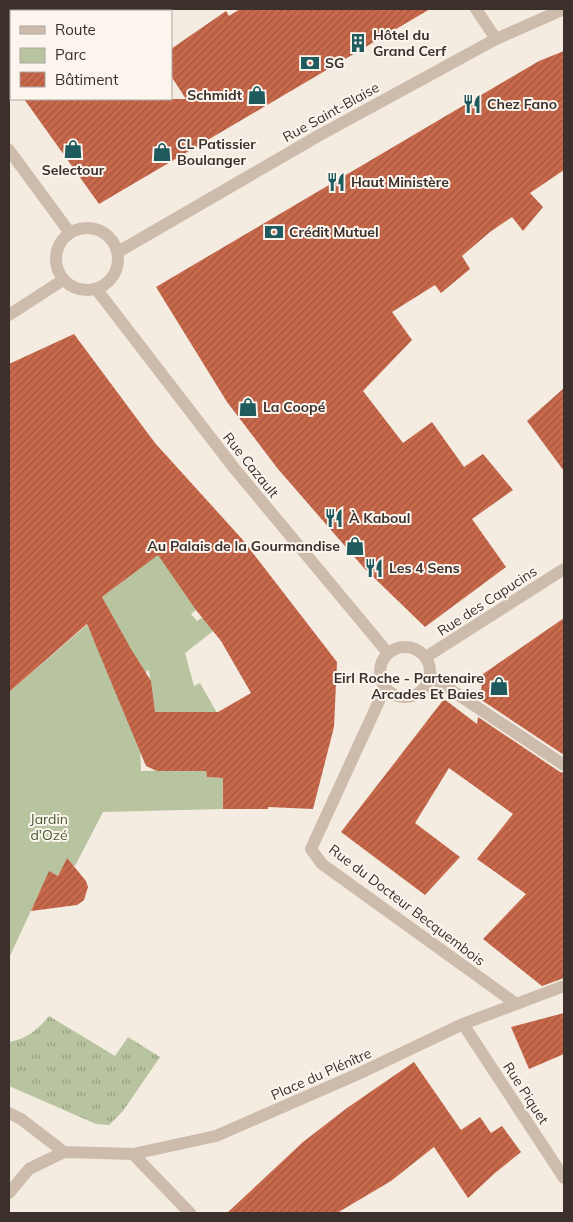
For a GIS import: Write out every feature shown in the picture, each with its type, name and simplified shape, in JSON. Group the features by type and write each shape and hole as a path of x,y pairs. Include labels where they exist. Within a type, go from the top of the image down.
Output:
{"street":[{"path":"476,9 496,39"},
{"name":"Rue Saint-Blaise","path":"118,252 318,136 496,39 564,9"},
{"path":"9,150 70,233"},
{"path":"79,229 99,230 108,235 118,252 119,261 113,279 97,290 78,290 70,286 63,280 58,270 57,249 62,240 70,233 79,229"},
{"path":"9,315 63,280"},
{"name":"Rue Cazault","path":"97,290 234,468 388,653"},
{"name":"Rue des Capucins","path":"426,657 564,569"},
{"path":"412,647 426,657 429,663 430,676 427,684 415,695 400,697 392,694 381,682 380,674 383,659 395,648 412,647"},
{"path":"430,676 564,765"},
{"name":"Rue du Docteur Becquembois","path":"385,688 311,849 322,864 514,1004"},
{"path":"514,1004 564,986"},
{"name":"Place du Plénître","path":"64,1152 133,1154 216,1136 358,1074 463,1024 514,1004"},
{"name":"Rue Piquet","path":"463,1024 564,1178"},
{"path":"9,1113 21,1119 64,1152 30,1169 9,1193"},
{"path":"133,1154 190,1213"}],"green space":[{"name":"Jardin d'Ozé","path":"165,549 200,607 191,614 197,621 216,608 226,621 185,653 194,686 200,683 217,713 139,718 141,771 206,770 207,777 223,778 223,809 103,812 75,866 65,862 58,876 49,872 9,958 9,692 87,625 108,671 151,686 149,670 136,678 97,601"},
{"path":"49,1016 115,1056 128,1037 160,1057 123,1111 109,1125 96,1124 9,1086 9,1042 21,1039 31,1033"}],"building":[{"path":"240,9 430,9 99,204 25,100 186,99 172,78 172,48 226,11 229,16"},
{"path":"564,51 564,170 530,193 543,207 523,231 512,217 490,232 462,256 470,269 441,293 435,285 392,312 412,340 363,391 403,443 432,422 464,467 483,454 513,490 472,519 506,567 425,627 364,568 278,469 227,402 156,287 539,61"},
{"path":"74,334 155,443 242,539 337,662 334,727 313,809 268,807 268,809 223,809 223,778 207,777 206,771 157,771 146,766 87,624 9,692 9,364","holes":["158,555 196,610 221,641 251,693 218,712 155,712 151,681 102,597"]},
{"path":"564,388 564,471 527,421"},
{"path":"564,618 564,755 480,699 483,674"},
{"path":"444,699 477,724 478,717 564,773 564,978 542,986 483,939 526,894 477,859 513,814 449,768 415,823 460,857 425,895 341,832"},
{"path":"67,858 86,881 88,887 84,900 77,905 31,911 49,871 58,876"},
{"path":"564,1013 564,1054 529,1069 511,1027"},
{"path":"414,1062 461,1130 480,1117 491,1133 502,1126 521,1152 468,1198 434,1147 391,1181 337,1213 227,1213 303,1142 347,1108"}],"place":[{"name":"Hôtel du Grand Cerf","path":"358,43"},
{"name":"SG","path":"310,63"},
{"name":"Schmidt","path":"257,95"},
{"name":"Chez Fano","path":"472,104"},
{"name":"Selectour","path":"73,149"},
{"name":"CL Patissier Boulanger","path":"162,152"},
{"name":"Haut Ministère","path":"336,182"},
{"name":"Crédit Mutuel","path":"274,232"},
{"name":"La Coopé","path":"248,407"},
{"name":"À Kaboul","path":"334,518"},
{"name":"Au Palais de la Gourmandise","path":"355,546"},
{"name":"Les 4 Sens","path":"374,568"},
{"name":"Eirl Roche - Partenaire Arcades Et Baies","path":"499,686"}]}
